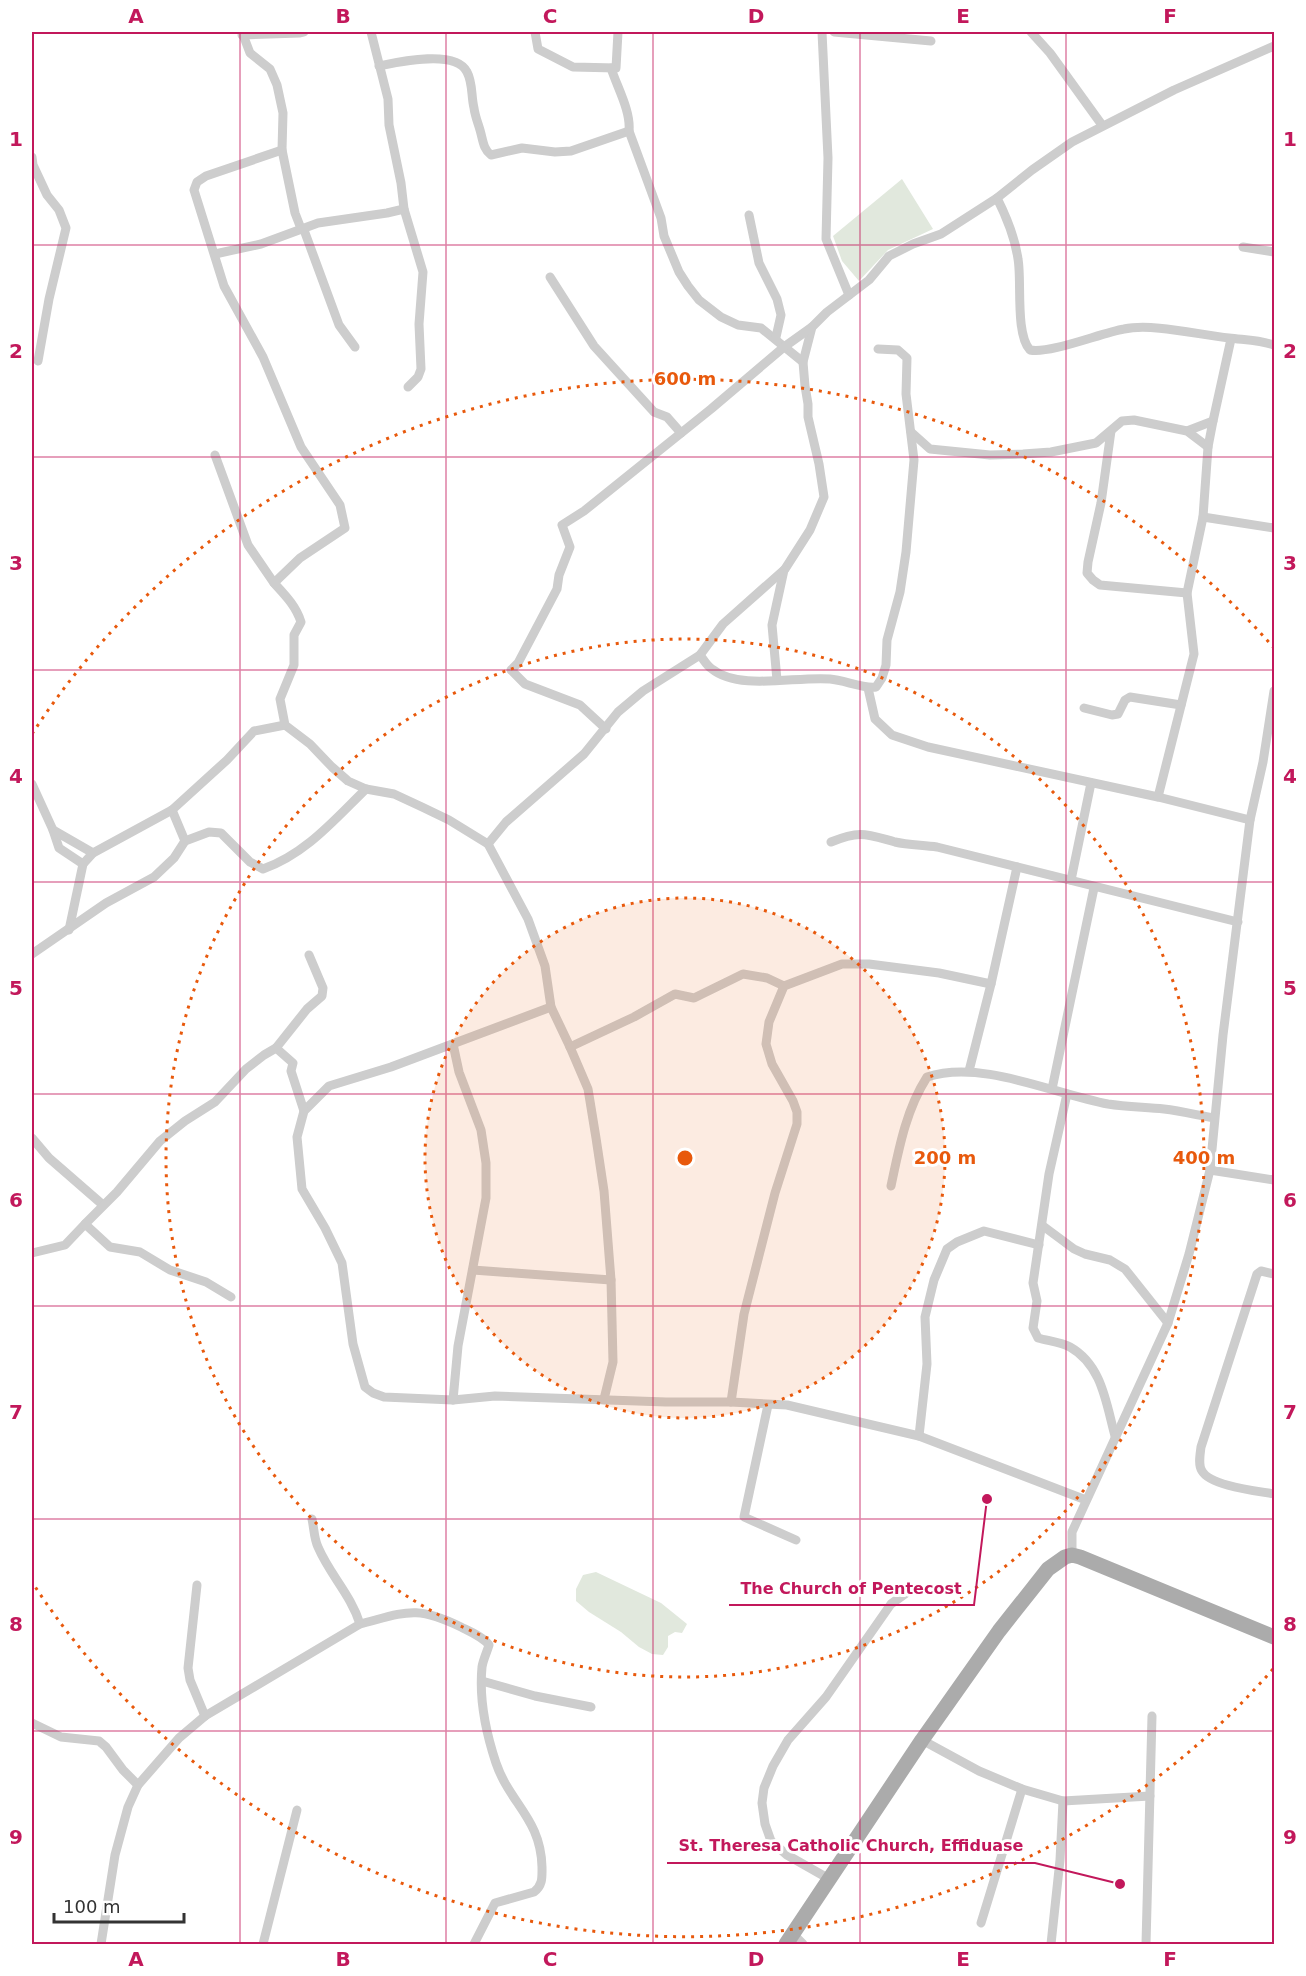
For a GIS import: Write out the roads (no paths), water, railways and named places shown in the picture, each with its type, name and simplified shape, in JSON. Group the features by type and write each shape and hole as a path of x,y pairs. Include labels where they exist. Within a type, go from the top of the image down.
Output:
{"main road":[{"path":"794,1941 922,1740 999,1631 1048,1569 1058,1560 1072,1555 1275,1637"}],"street":[{"path":"304,32 242,33 250,53 270,69 277,85 283,113 282,150 295,213 304,230 339,326 355,347"},
{"path":"371,32 388,99 389,125 404,209 423,272 419,324 421,369 418,377 408,387"},
{"path":"535,32 538,49 573,67 611,68 616,68 618,32"},
{"path":"822,32 828,158 826,239 849,295"},
{"path":"834,32 931,41"},
{"path":"1031,32 1050,53 1102,125"},
{"path":"606,729 580,705 525,684 511,670 518,663 557,589 559,575 570,547 562,525 584,511 784,347 812,327 869,280 889,256 913,244 942,234 997,198 1072,142 1102,125 1174,90 1275,46"},
{"path":"379,66 408,60 437,59 459,63 468,73 484,147 491,155 522,148 555,152 571,151 629,131"},
{"path":"611,68 623,99 630,125 629,131 657,208 664,236 679,272 688,286 699,300 721,317 738,325 761,328 776,337 784,347 803,362"},
{"path":"274,583 300,558 345,528 344,522 340,505 301,447 263,357 224,286 194,190 197,182 206,176 282,150"},
{"path":"32,157 33,165 47,195 59,210 66,228 64,245 49,299 38,361"},
{"path":"997,198 1009,223 1019,261 1023,337 1030,350 1044,349 1125,328 1168,329 1231,339 1262,341 1275,345"},
{"path":"215,254 261,244 318,223 404,209"},
{"path":"748,215 759,263 777,299 781,315 776,337"},
{"path":"1243,248 1275,252"},
{"path":"550,277 594,346 654,412 667,417 681,433"},
{"path":"488,844 506,822 576,761 606,729 618,712 643,692 700,655 723,624 784,569 810,530 824,497 808,417 803,362 812,327"},
{"path":"1158,797 1194,654 1187,593 1203,517 1208,447 1231,339"},
{"path":"700,655 711,669 725,677 753,682 830,679 868,688 876,687 882,678 886,665 886,640 900,592 905,562 914,460 906,394 907,358 898,350 878,349"},
{"path":"911,432 930,449 990,455 1052,452 1096,443 1122,422 1134,420 1187,431 1208,447"},
{"path":"1187,431 1213,421"},
{"path":"1111,431 1101,503 1087,573 1100,585 1187,593"},
{"path":"914,460 930,449"},
{"path":"215,455 248,545 274,583 291,602 301,622 294,635 294,665 280,699 285,725 310,744 348,781 366,789 394,795 422,807 449,820 488,844 528,919 545,966 551,1007 588,1089 604,1191 611,1280 613,1362 604,1399"},
{"path":"1203,517 1275,528"},
{"path":"777,680 772,625 784,569"},
{"path":"868,688 875,719 892,735 928,747 1158,797 1250,820"},
{"path":"1072,1555 1072,1532 1168,1323 1189,1254 1210,1170 1214,1118 1250,820 1263,762 1274,693"},
{"path":"1084,708 1112,715 1118,714 1125,700 1130,697 1181,705"},
{"path":"69,930 83,864 93,853 172,810 254,731 285,725"},
{"path":"1263,762 1275,764"},
{"path":"1071,880 1091,783"},
{"path":"32,784 59,848 83,864"},
{"path":"32,954 106,903 154,877 174,858 185,841 209,832 221,833 250,862 263,868 276,864 308,846 366,789"},
{"path":"172,810 185,841"},
{"path":"53,830 93,853"},
{"path":"831,842 847,835 864,833 895,842 937,847 1071,880 1094,888 1238,922"},
{"path":"969,1071 1017,867"},
{"path":"1052,1089 1094,888"},
{"path":"32,1253 65,1245 117,1192 159,1140 216,1102 246,1069 264,1054 276,1048 308,1009 322,996 323,988 309,955"},
{"path":"570,1047 634,1017 675,994 694,998 743,974 767,978 784,986 842,964 869,964 939,973 991,984"},
{"path":"731,1402 744,1314 775,1192 797,1125 797,1112 793,1101 772,1064 766,1044 769,1022 784,986"},
{"path":"551,1007 391,1067 329,1086 304,1111 297,1137 302,1189 342,1263 353,1344 366,1387 373,1393 384,1397 453,1400 495,1396 787,1405 919,1436 1086,1500"},
{"path":"453,1044 459,1072 481,1130 486,1163 486,1198 458,1346 453,1400"},
{"path":"276,1048 293,1063 291,1071 304,1111"},
{"path":"891,1186 899,1143 914,1102 927,1077 936,1074 969,1071 1110,1104 1165,1109 1214,1118"},
{"path":"1067,1094 1049,1174 1033,1282 1037,1301 1033,1328 1038,1338 1068,1346 1088,1359 1098,1375 1115,1436"},
{"path":"32,1138 49,1158 103,1205"},
{"path":"1210,1170 1275,1180"},
{"path":"85,1224 110,1247 140,1252 170,1270 206,1282 231,1297"},
{"path":"1043,1226 1074,1249 1110,1260 1125,1269 1168,1323"},
{"path":"919,1436 927,1364 926,1317 934,1280 947,1249 957,1242 984,1231 1039,1245"},
{"path":"473,1270 611,1280"},
{"path":"1275,1274 1261,1271 1257,1274 1201,1447 1200,1465 1202,1473 1209,1478 1238,1487 1275,1494"},
{"path":"768,1404 744,1517 796,1540"},
{"path":"312,1519 317,1545 328,1567 352,1603 360,1624"},
{"path":"196,1586 188,1668 190,1680 205,1716"},
{"path":"831,1880 787,1855 771,1841 765,1824 762,1803 764,1788 788,1740 826,1697 891,1604 909,1591"},
{"path":"101,1944 115,1855 128,1807 138,1785 179,1738 205,1716 360,1624 417,1611 450,1622 471,1632 489,1645 482,1665 486,1726 496,1762 506,1784 538,1835 542,1853 542,1882 539,1888 534,1892 495,1903 474,1944"},
{"path":"482,1681 535,1696 591,1707"},
{"path":"1146,1944 1152,1716"},
{"path":"32,1723 61,1737 99,1741 138,1785"},
{"path":"922,1740 980,1771 1022,1789 1063,1802 1150,1796"},
{"path":"981,1923 1022,1789"},
{"path":"1051,1944 1060,1860 1063,1802"},
{"path":"262,1944 297,1810"}],"place":[{"name":"The Church of Pentecost","path":"987,1499"},
{"name":"St. Theresa Catholic Church, Effiduase","path":"1120,1884"}]}
